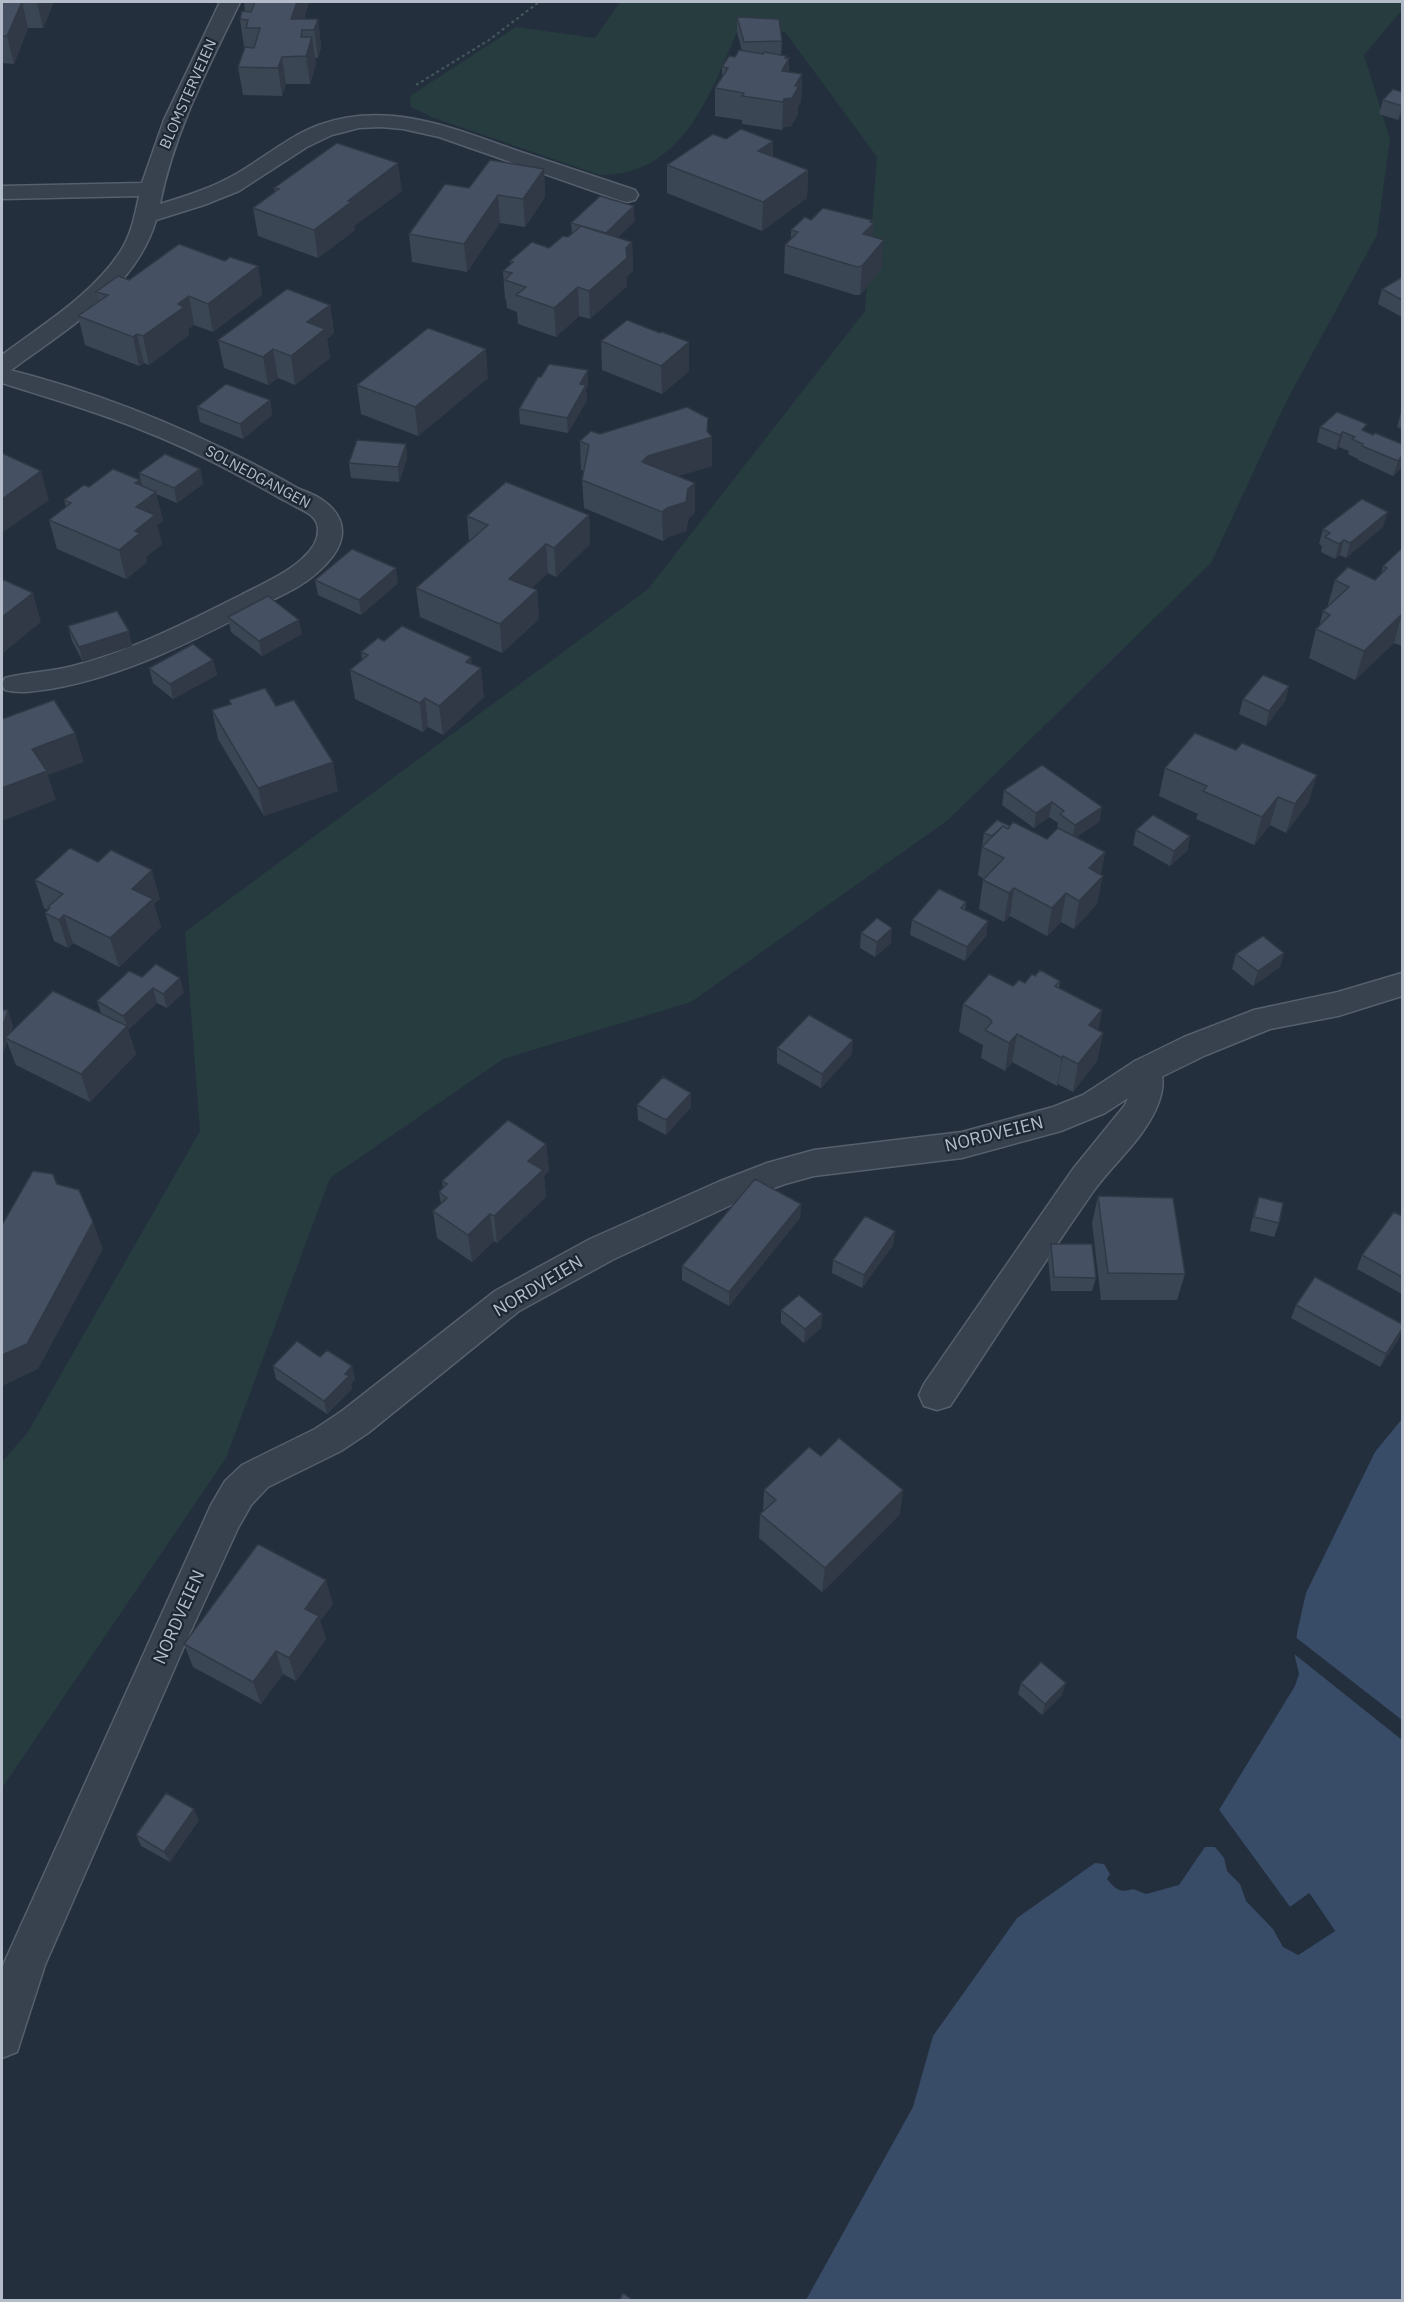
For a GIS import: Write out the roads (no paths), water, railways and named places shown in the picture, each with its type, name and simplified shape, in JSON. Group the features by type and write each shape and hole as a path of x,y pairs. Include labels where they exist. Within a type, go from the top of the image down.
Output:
{"street":[{"name":"BLOMSTERVEIEN","path":"150,189 159,158 190,85 230,2"},
{"path":"148,215 202,198 240,182 320,133 336,126 370,120 395,121 436,130 627,195"},
{"path":"2,192 150,189 148,215 132,252 117,272 82,303 2,366"},
{"name":"SOLNEDGANGEN","path":"2,375 99,406 174,434 245,468 322,511 330,524 331,535 325,548 312,564 289,580 224,615 151,649 78,674 15,684"},
{"name":"NORDVEIEN","path":"2,2037 25,1963 171,1632 224,1517 238,1493 255,1476 327,1440 355,1422 507,1301 602,1249 730,1191 779,1172 814,1163 962,1145 1061,1118 1094,1104 1146,1070 1195,1046 1265,1018 1338,1004 1402,985"},
{"path":"937,1395 1085,1178 1120,1137 1139,1110 1147,1090 1146,1070"}],"water":[{"path":"1402,1419 1402,2300 806,2300 913,2107 933,2036 1017,1918 1095,1863 1104,1864 1110,1874 1107,1879 1116,1888 1125,1891 1133,1889 1146,1894 1179,1885 1205,1847 1215,1847 1224,1858 1227,1871 1240,1884 1246,1901 1273,1929 1283,1947 1298,1955 1335,1931 1310,1894 1290,1907 1219,1810 1295,1686 1299,1674 1295,1657 1297,1633 1306,1593 1375,1452"}]}
